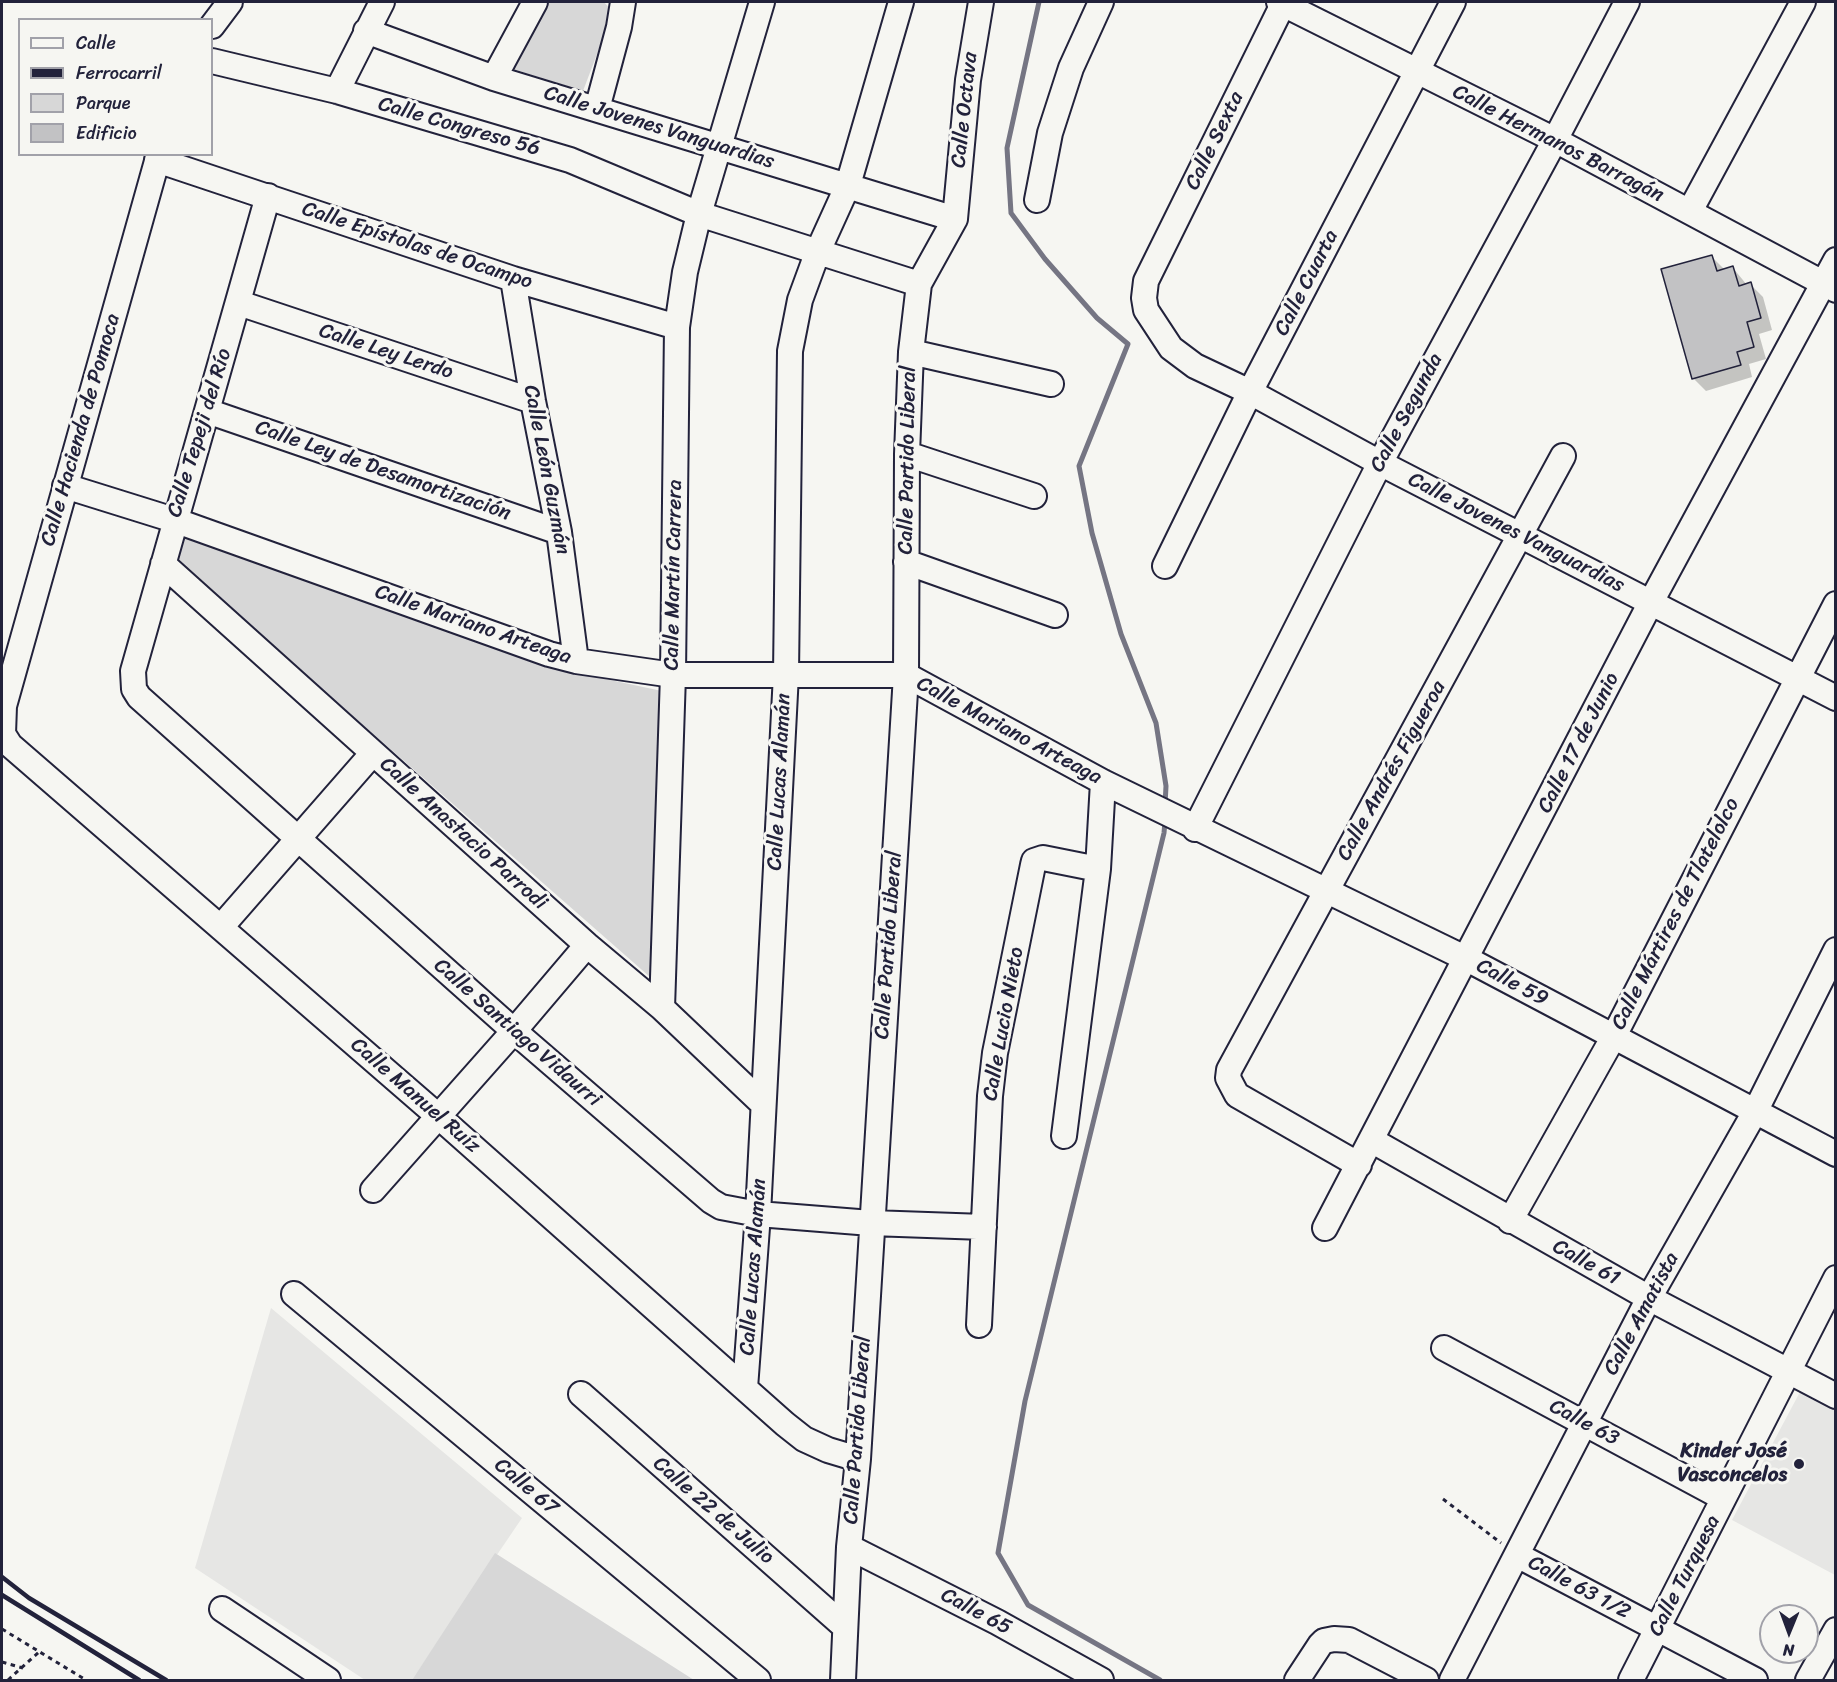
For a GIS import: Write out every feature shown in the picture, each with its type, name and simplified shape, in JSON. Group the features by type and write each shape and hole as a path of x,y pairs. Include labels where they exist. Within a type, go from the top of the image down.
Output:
{"street":[{"path":"213,25 230,2"},
{"path":"337,91 382,2"},
{"path":"494,78 536,2"},
{"path":"597,110 619,27 622,2"},
{"name":"Calle Martín Carrera","path":"662,1008 673,675 677,327 685,272 699,214 762,2"},
{"name":"Calle Lucas Alamán","path":"745,1388 758,1214 786,674 790,351 800,300 818,251 848,185 902,2"},
{"name":"Calle Octava","path":"955,219 968,80 981,2"},
{"path":"1037,200 1050,133 1071,68 1101,2"},
{"name":"Calle Hermanos Barragán","path":"1282,2 1416,72 1555,140 1829,287"},
{"name":"Calle Sexta","path":"1146,281 1282,2"},
{"name":"Calle Cuarta","path":"1165,566 1250,392 1453,2"},
{"name":"Calle Segunda","path":"1189,826 1627,2"},
{"path":"1690,211 1803,2"},
{"name":"Calle Jovenes Vanguardias","path":"366,31 494,78 955,219"},
{"name":"Calle Congreso 56","path":"213,61 337,91 570,160 699,214 918,284"},
{"name":"Calle Epístolas de Ocampo","path":"158,157 513,279 677,327"},
{"name":"Calle Hacienda de Pomoca","path":"4,706 158,157"},
{"name":"Calle Tepeji del Río","path":"133,671 174,520 239,303 268,196"},
{"name":"Calle Partido Liberal","path":"843,1680 849,1546 858,1459 906,675 907,454 911,352 918,284 955,219"},
{"name":"Calle 17 de Junio","path":"1325,1227 1467,959 1651,602 1829,287 1836,260"},
{"name":"Calle León Guzmán","path":"513,279 532,401 559,532 576,661"},
{"name":"Calle Jovenes Vanguardias","path":"1146,281 1144,297 1146,310 1171,348 1195,366 1250,392 1380,463 1836,698"},
{"name":"Calle Ley Lerdo","path":"239,303 532,401"},
{"path":"911,352 1051,384"},
{"name":"Calle Ley de Desamortización","path":"207,411 559,532"},
{"path":"907,454 1034,496"},
{"name":"Calle Andrés Figueroa","path":"1359,1165 1237,1095 1230,1087 1229,1070 1563,456"},
{"name":"Calle Mariano Arteaga","path":"65,486 174,520 549,654 576,661 673,675 906,675 1189,826"},
{"path":"906,562 1055,615"},
{"name":"Calle Anastacio Parrodi","path":"163,564 586,945 662,1008 763,1104"},
{"name":"Calle Mártires de Tlatelolco","path":"1510,1221 1614,1036 1836,604"},
{"name":"Calle Santiago Vidaurri","path":"133,671 134,689 139,697 514,1031 696,1190 721,1207 758,1214 871,1223 984,1227"},
{"name":"Calle Manuel Ruíz","path":"4,706 3,734 10,745 222,927 804,1439 828,1450 858,1459"},
{"path":"222,927 373,753"},
{"path":"1064,1136 1098,869 1103,782"},
{"name":"Calle 59","path":"1189,826 1467,959 1836,1154"},
{"name":"Calle Lucio Nieto","path":"979,1325 990,1096 995,1053 1034,861 1043,858 1098,869"},
{"path":"372,1190 514,1031 586,945"},
{"name":"Calle Amatista","path":"1452,1680 1649,1298 1756,1110 1836,950"},
{"name":"Calle 61","path":"1372,1141 1649,1298 1836,1396"},
{"name":"Calle Turquesa","path":"1631,1680 1836,1278"},
{"name":"Calle 67","path":"294,1294 758,1680"},
{"name":"Calle 63","path":"1444,1348 1723,1498"},
{"name":"Calle 22 de Julio","path":"581,1395 845,1627"},
{"name":"Calle 65","path":"849,1546 997,1622 1101,1680"},
{"name":"Calle 63 1/2","path":"1517,1555 1755,1680"},
{"path":"222,1609 328,1680"},
{"path":"1808,1680 1836,1630"},
{"path":"1297,1680 1324,1641 1349,1640 1426,1680"}],"path":[{"name":"Calle 63 1/2","path":"1443,1499 1517,1555"},
{"path":"2,1629 86,1680"},
{"path":"8,1680 24,1668 39,1652"},
{"path":"2,1662 24,1668"}],"shaded area":[{"path":"271,1308 522,1518 412,1680 365,1680 195,1568"},
{"name":"Kinder José Vasconcelos","path":"1801,1390 1835,1408 1835,1575 1732,1520"}],"green space":[{"path":"542,2 604,2 613,12 583,91 513,69 511,62"},
{"path":"182,535 533,658 596,677 662,691 650,977 175,560"},
{"path":"495,1553 694,1680 412,1680"}],"building":[{"path":"1712,255 1717,271 1733,266 1739,286 1751,282 1761,318 1747,322 1754,347 1737,352 1741,365 1692,379 1661,269"}],"waterway":[{"path":"1039,2 1007,148 1011,213 1045,259 1097,318 1128,344 1079,466 1092,533 1121,634 1156,723 1166,786 1165,805"},
{"path":"1160,1680 1028,1605 998,1553 1025,1401 1164,833 1165,821"}],"railway":[{"path":"2,1577 29,1598 166,1680"},
{"path":"2,1595 139,1680"}],"place":[{"name":"Kinder José Vasconcelos","path":"1799,1464"}]}
